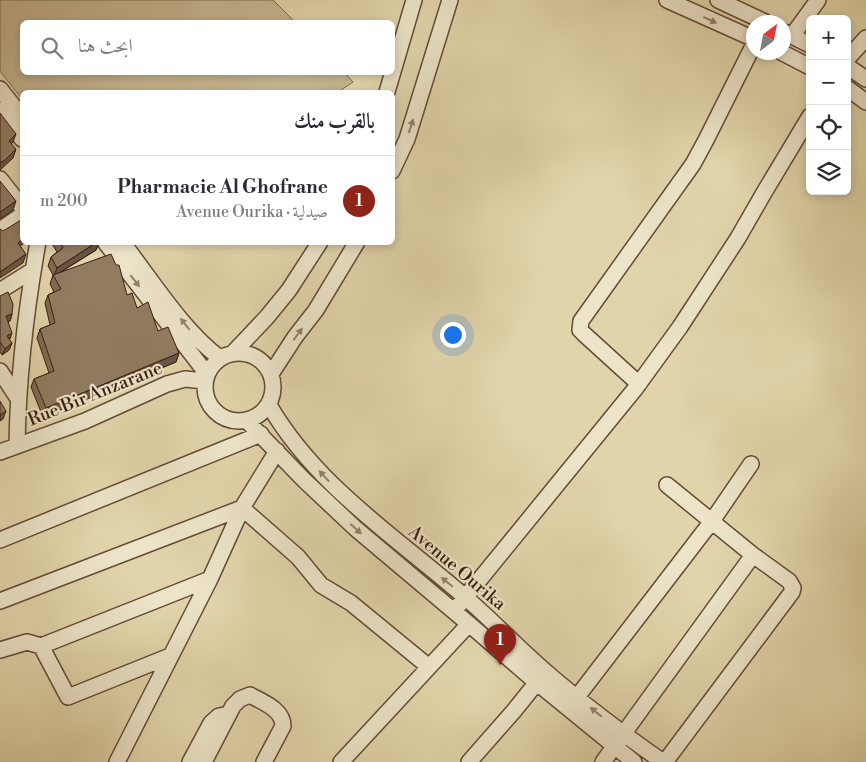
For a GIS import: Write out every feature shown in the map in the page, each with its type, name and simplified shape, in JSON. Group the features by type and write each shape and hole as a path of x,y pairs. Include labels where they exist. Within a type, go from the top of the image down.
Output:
{"street":[{"path":"395,65 414,0"},
{"path":"395,165 407,139 450,0"},
{"path":"668,0 746,35"},
{"path":"718,0 750,15"},
{"path":"791,30 816,1"},
{"path":"791,36 806,43"},
{"path":"851,55 866,38"},
{"path":"791,57 806,64"},
{"path":"639,384 580,330 581,321 693,164 746,60"},
{"path":"851,69 866,79"},
{"path":"388,90 392,75"},
{"path":"0,89 20,114"},
{"path":"851,91 866,102"},
{"path":"0,110 20,136"},
{"path":"454,612 639,384 710,283 806,123"},
{"path":"0,179 20,204"},
{"path":"0,230 20,216"},
{"path":"17,445 17,397 37,245"},
{"path":"107,245 206,377"},
{"path":"124,245 187,327 206,348 226,355 249,354 262,361 271,374 274,384 273,395 269,405 259,415 247,421 235,421 224,418 215,412 208,403 205,392 206,377 212,365 226,355 267,317 289,290 318,245"},
{"path":"271,374 295,337 316,310 355,245"},
{"path":"0,291 33,270"},
{"path":"0,370 17,397"},
{"name":"Rue Bir Anzarane","path":"0,452 85,421 167,384 185,379 206,377"},
{"name":"Avenue Ourika","path":"269,405 282,428 336,489 368,518 466,598 541,677 615,747 634,762"},
{"name":"Avenue Ourika","path":"247,421 304,480 355,528 454,612 541,677 577,697 622,734 664,762"},
{"path":"0,540 260,434"},
{"path":"117,762 210,580 242,508 277,451"},
{"path":"577,697 712,522 751,464"},
{"path":"664,762 792,592 792,585 789,581 753,555 667,485"},
{"path":"0,601 242,508"},
{"path":"242,508 298,557 321,585 350,603 429,667"},
{"path":"603,762 753,555"},
{"path":"0,650 27,642 42,646 210,580"},
{"path":"341,762 469,624"},
{"path":"42,646 68,697 170,656"},
{"path":"469,762 541,677"},
{"path":"204,762 229,714 240,699 250,695 270,707 281,717 283,726 264,762"},
{"path":"190,762 211,723 219,716 229,714"}],"shaded area":[{"path":"0,0 273,0 293,20 20,20 20,75 347,75 353,82 341,90 20,90 20,96 0,71"}],"building":[{"path":"0,113 16,134 9,141 16,149 4,161 0,162"},
{"path":"0,181 16,201 0,212"},
{"path":"20,221 20,241 18,243 26,254 0,272 0,229 3,231"},
{"path":"62,245 92,245 57,268 51,257 63,248"},
{"path":"111,254 116,265 119,265 127,295 132,293 137,308 148,302 158,331 168,327 179,353 46,408 34,379 54,371 40,329 55,323 48,295 61,289 53,275"},
{"path":"8,292 13,304 12,314 6,316 12,333 7,336 12,343 5,349 0,342 0,296"},
{"path":"0,401 6,411 0,415"}],"place":[{"name":"Pharmacie Al Ghofrane","path":"500,665"}]}
